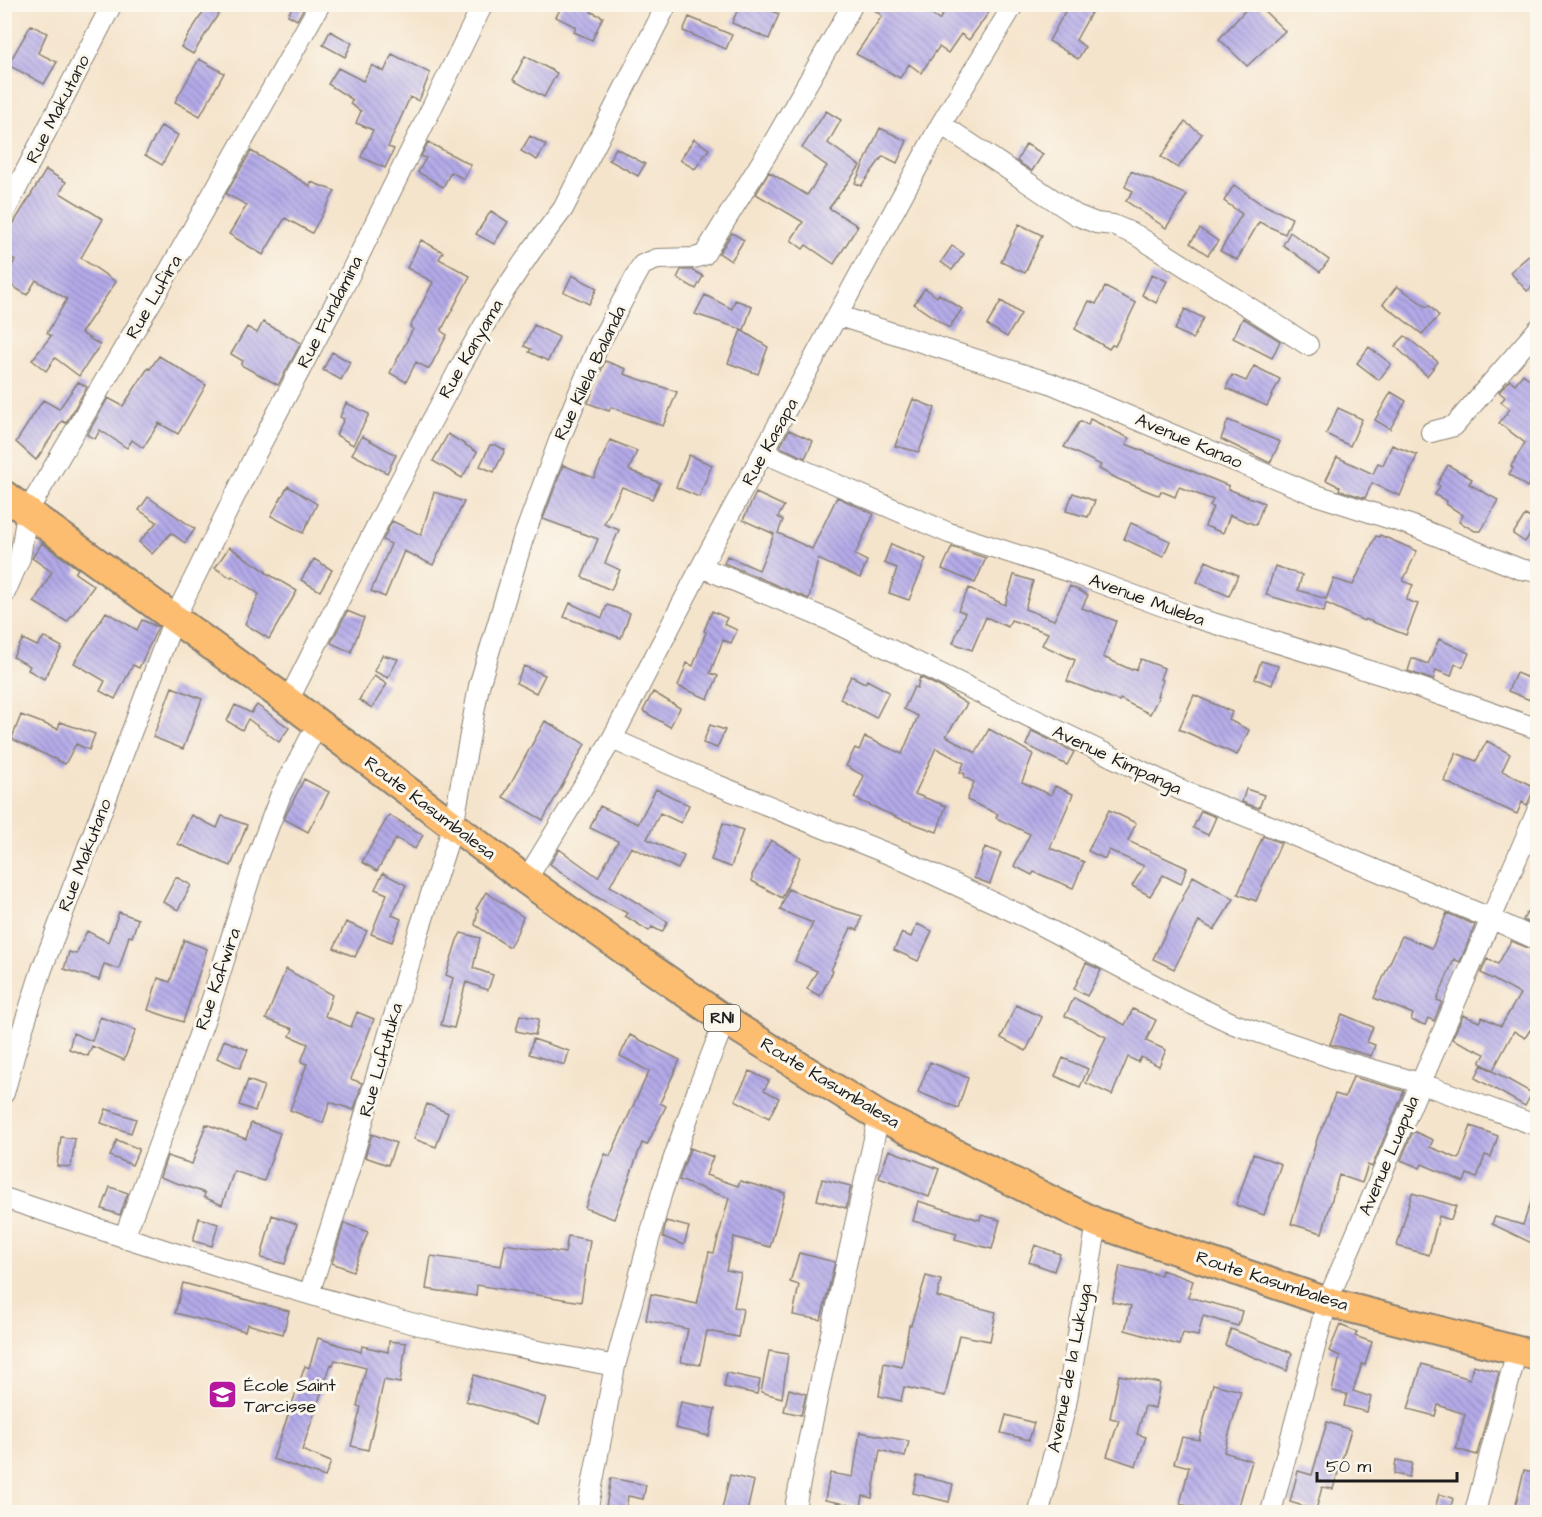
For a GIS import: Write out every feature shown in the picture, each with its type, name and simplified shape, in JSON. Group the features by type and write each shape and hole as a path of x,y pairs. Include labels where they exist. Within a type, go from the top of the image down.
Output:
{"highway":[{"name":"Route Kasumbalesa","path":"4,495 318,723 526,880 724,1020 879,1116 1097,1223 1328,1302 1527,1353"}],"street":[{"name":"Rue Makutano","path":"4,213 112,4"},
{"name":"Rue Lufira","path":"4,595 20,558 27,512 156,294 320,4"},
{"name":"Rue Fundamina","path":"174,619 250,464 340,294 483,4"},
{"name":"Rue Kanyama","path":"288,701 454,378 501,296 532,250 564,209 667,4"},
{"name":"Rue Kilela Balanda","path":"453,826 480,686 523,539 559,441 599,344 642,265 657,259 694,258 704,255 769,150 852,4"},
{"name":"Rue Kasapa","path":"526,880 612,739 701,567 941,124 1014,4"},
{"path":"941,124 1076,215 1096,223 1113,225 1137,235 1308,345"},
{"name":"Avenue Kanao","path":"838,316 1050,382 1313,494 1410,525 1520,569 1538,572"},
{"path":"1431,432 1446,430 1454,426 1538,329"},
{"name":"Avenue Muleba","path":"764,453 949,532 1072,573 1150,603 1389,677 1538,729"},
{"name":"Avenue Kimpanga","path":"701,567 829,620 1183,791 1274,826 1538,940"},
{"name":"Rue Makutano","path":"4,1093 42,969 174,619"},
{"name":"Rue Kafwira","path":"124,1238 204,1020 254,865 277,804 318,723"},
{"path":"612,739 717,785 896,857 1027,918 1179,998 1234,1024 1339,1060 1420,1083 1538,1126"},
{"name":"Avenue Luapula","path":"1271,1512 1328,1302 1538,809"},
{"name":"Rue Lufutuka","path":"309,1294 453,826"},
{"path":"587,1512 615,1366 662,1192 724,1020"},
{"path":"794,1512 879,1116"},
{"path":"4,1198 124,1238 389,1317 465,1336 615,1366"},
{"name":"Avenue de la Lukuga","path":"1039,1512 1066,1405 1097,1223"},
{"path":"1475,1512 1527,1353"}],"building":[{"path":"294,4 306,4 297,20 288,15"},
{"path":"563,4 595,4 591,12 603,17 592,40 574,32 576,27 556,17"},
{"path":"740,4 756,4 779,14 769,39 732,23"},
{"path":"867,4 916,4 939,20 950,4 995,4 969,40 961,34 948,53 939,47 921,73 909,64 900,78 856,54 882,16"},
{"path":"1069,4 1096,4 1076,40 1085,47 1078,59 1049,41"},
{"path":"1251,4 1257,4 1285,31 1247,66 1219,39"},
{"path":"207,6 219,13 193,54 181,47"},
{"path":"689,17 732,35 726,49 683,31"},
{"path":"31,25 47,33 38,53 57,62 44,84 8,65"},
{"path":"330,31 352,43 345,57 323,45"},
{"path":"392,54 430,73 419,101 410,97 388,147 394,149 385,168 361,157 373,130 356,123 361,111 350,104 353,100 328,84 338,68 363,81 372,65 384,72"},
{"path":"525,56 557,73 544,97 513,80"},
{"path":"199,59 224,73 200,116 175,102"},
{"path":"826,111 841,120 828,143 860,166 829,208 858,226 834,264 806,245 803,249 791,240 803,222 756,194 769,172 807,195 827,166 802,148"},
{"path":"1185,122 1202,134 1178,168 1161,157"},
{"path":"161,126 178,135 162,165 145,155"},
{"path":"880,128 907,141 897,163 883,156 861,186 855,183"},
{"path":"530,136 546,145 537,160 521,151"},
{"path":"694,139 709,149 695,169 680,160"},
{"path":"428,142 471,165 464,179 451,172 443,187 418,172 426,158 421,156"},
{"path":"1026,144 1043,154 1032,171 1017,161"},
{"path":"616,148 645,164 638,176 609,160"},
{"path":"251,151 310,186 311,182 335,191 312,233 285,218 263,255 229,234 247,205 226,194"},
{"path":"46,170 66,182 60,193 103,219 81,258 116,282 81,333 100,345 79,376 55,358 46,371 32,360 51,336 47,333 67,299 36,280 27,295 4,281 15,260 4,254 4,239"},
{"path":"1131,171 1187,195 1166,228 1126,201 1133,191 1125,187"},
{"path":"1234,185 1260,203 1292,218 1285,234 1259,222 1237,260 1220,251 1242,214 1224,201"},
{"path":"491,211 508,222 494,244 476,234"},
{"path":"1019,224 1042,235 1025,273 1001,262"},
{"path":"1200,229 1218,241 1208,255 1190,243"},
{"path":"1290,232 1329,260 1320,272 1283,245"},
{"path":"732,233 744,240 731,261 719,253"},
{"path":"421,240 443,252 439,259 470,276 441,331 447,335 429,369 416,362 406,382 390,373 413,329 410,327 433,282 407,268"},
{"path":"952,246 964,254 952,270 941,262"},
{"path":"1538,248 1538,282 1527,291 1510,272"},
{"path":"681,270 692,270 703,276 696,289 677,278"},
{"path":"1152,274 1167,281 1156,303 1142,295"},
{"path":"572,275 597,288 589,304 564,292"},
{"path":"1397,286 1427,307 1429,305 1439,316 1422,334 1383,304"},
{"path":"1105,287 1136,303 1115,346 1112,345 1109,349 1075,329 1089,301 1096,304"},
{"path":"925,288 937,297 939,294 962,309 949,328 914,304"},
{"path":"705,295 732,309 735,300 752,306 744,330 695,314"},
{"path":"1001,301 1021,314 1007,337 987,325"},
{"path":"1185,309 1203,318 1193,339 1175,330"},
{"path":"1243,318 1280,341 1272,358 1233,338"},
{"path":"263,322 301,343 278,385 241,365 243,361 231,354 247,327 257,333"},
{"path":"534,325 559,337 548,361 529,352 531,349 524,346"},
{"path":"741,330 768,347 758,374 728,363"},
{"path":"1405,336 1438,362 1427,376 1395,346"},
{"path":"1369,347 1391,364 1379,380 1357,363"},
{"path":"332,352 350,362 341,380 323,370"},
{"path":"159,356 206,385 178,434 159,423 143,448 132,440 127,448 100,430 95,439 87,435 108,398 123,406 148,368 150,369"},
{"path":"605,361 626,369 624,374 677,392 663,426 611,407 609,411 588,403"},
{"path":"1254,366 1280,379 1267,406 1226,388 1232,375 1246,381"},
{"path":"1523,374 1538,386 1538,470 1527,487 1509,474 1513,468 1511,466 1525,443 1499,423 1510,409 1501,402 1505,397 1499,392 1510,380 1515,384"},
{"path":"78,382 87,387 66,423 62,421 36,460 16,442 43,400 59,409"},
{"path":"1391,392 1406,401 1390,429 1375,420"},
{"path":"913,399 935,408 919,452 895,446"},
{"path":"346,403 369,414 353,445 336,435 344,419 340,417"},
{"path":"1338,408 1362,419 1350,446 1326,434"},
{"path":"1090,419 1129,438 1126,444 1229,486 1228,489 1264,503 1256,525 1230,515 1223,533 1205,526 1213,507 1210,506 1213,500 1179,487 1175,497 1161,491 1159,495 1155,494 1118,479 1099,469 1101,465 1064,447 1080,421 1088,425"},
{"path":"1228,420 1280,442 1270,463 1221,439"},
{"path":"789,430 813,441 805,458 780,447"},
{"path":"448,434 477,452 462,478 433,461"},
{"path":"362,436 396,455 387,473 352,454"},
{"path":"610,440 637,451 629,470 660,483 652,499 622,487 604,524 619,530 605,563 620,570 611,590 582,577 598,539 543,519 563,465 594,478"},
{"path":"490,445 496,445 505,450 494,472 480,466"},
{"path":"1392,445 1417,455 1400,496 1372,483 1365,498 1339,490 1340,487 1326,480 1337,457 1373,474 1378,463 1383,465"},
{"path":"689,455 712,465 699,497 676,487"},
{"path":"1448,465 1472,479 1469,484 1498,500 1481,531 1475,531 1459,522 1463,515 1446,504 1447,501 1435,495 1440,486 1437,484"},
{"path":"288,486 317,504 303,533 271,516"},
{"path":"434,492 464,502 433,565 404,551 385,597 371,591 391,544 383,540 392,521 421,535"},
{"path":"756,493 784,506 778,517 783,520 778,533 812,549 837,497 874,514 855,555 867,561 860,578 818,559 809,599 724,563 727,556 759,570 774,534 743,520"},
{"path":"1073,493 1095,501 1088,517 1066,511"},
{"path":"148,497 195,529 185,543 171,533 152,554 139,542 157,522 139,510"},
{"path":"1525,515 1538,522 1525,542 1513,534"},
{"path":"1131,523 1170,541 1163,557 1124,539"},
{"path":"1380,535 1417,551 1403,581 1413,585 1406,600 1418,604 1406,635 1365,619 1364,621 1326,603 1324,612 1266,595 1275,566 1302,575 1298,590 1326,599 1334,579 1353,585 1376,536"},
{"path":"42,543 78,569 75,573 94,586 67,622 34,602 52,572 32,558"},
{"path":"891,544 926,559 909,600 889,593 897,568 884,563"},
{"path":"229,547 297,591 269,639 245,624 259,594 215,568"},
{"path":"952,547 986,558 975,583 942,569"},
{"path":"314,559 332,570 320,591 301,580"},
{"path":"1206,561 1238,575 1229,596 1197,582"},
{"path":"1014,575 1033,581 1025,609 1054,620 1070,586 1088,595 1082,608 1116,621 1103,657 1132,670 1136,670 1141,659 1164,668 1160,679 1163,680 1157,696 1159,696 1150,714 1120,699 1119,701 1067,681 1075,660 1042,645 1048,633 1011,620 1008,627 986,617 972,650 953,643 965,613 958,610 969,588 1005,605"},
{"path":"570,603 602,618 607,605 630,613 621,638 564,617"},
{"path":"347,611 364,618 351,652 331,643"},
{"path":"712,611 727,618 724,624 737,630 731,643 723,640 710,673 718,676 708,699 678,686 687,663 693,666"},
{"path":"106,612 137,630 142,620 158,627 139,668 133,665 115,699 100,691 105,681 74,663"},
{"path":"44,637 62,647 44,679 28,670 30,666 13,657 23,639 37,646"},
{"path":"1439,639 1469,653 1463,667 1455,664 1451,676 1436,670 1433,680 1408,671 1412,658 1428,664"},
{"path":"382,655 398,659 388,678 374,671"},
{"path":"1261,661 1278,666 1272,685 1255,679"},
{"path":"524,666 545,675 536,693 516,683"},
{"path":"1516,673 1536,681 1530,700 1508,691"},
{"path":"374,676 387,684 372,708 359,700"},
{"path":"851,676 865,683 867,680 889,692 876,718 840,699"},
{"path":"920,677 967,704 946,736 976,753 989,729 1033,754 1022,782 1051,795 1055,786 1073,794 1050,848 1084,862 1073,888 1034,872 1032,875 1014,866 1030,834 996,818 998,814 967,800 974,782 960,772 964,763 936,748 915,794 946,806 937,832 898,818 854,798 864,776 846,766 855,748 859,750 865,737 902,754 918,716 904,709 914,687 917,688"},
{"path":"172,687 202,699 183,749 153,737"},
{"path":"653,692 680,708 670,727 643,711"},
{"path":"1194,695 1232,712 1229,720 1249,730 1237,755 1179,729"},
{"path":"235,705 251,713 257,705 289,728 279,742 248,719 242,730 227,721"},
{"path":"21,715 58,729 60,722 95,734 89,750 76,744 65,764 14,740 12,738"},
{"path":"545,721 585,744 543,820 503,797"},
{"path":"710,725 725,730 717,748 703,743"},
{"path":"1032,731 1074,752 1067,765 1026,745"},
{"path":"1487,741 1510,754 1502,771 1535,787 1527,805 1522,802 1517,814 1444,781 1456,753 1476,761"},
{"path":"304,779 329,792 308,832 284,819"},
{"path":"656,789 689,805 681,823 660,813 647,839 684,856 678,869 631,847 610,886 668,922 662,932 652,927 649,931 625,916 627,913 595,896 550,864 559,849 598,877 618,841 590,828 600,806 638,824"},
{"path":"1246,789 1264,795 1259,808 1242,802"},
{"path":"1109,810 1136,823 1128,841 1187,868 1181,884 1163,875 1150,896 1132,886 1144,866 1109,850 1105,859 1088,851"},
{"path":"1201,811 1216,817 1208,835 1193,828"},
{"path":"191,815 217,828 222,816 247,825 231,866 178,844"},
{"path":"389,815 423,835 415,849 396,838 377,871 362,862"},
{"path":"723,823 743,830 731,867 711,860"},
{"path":"1263,836 1281,843 1256,901 1238,894"},
{"path":"771,840 800,857 782,898 752,881 752,875"},
{"path":"985,847 1001,853 990,884 974,878"},
{"path":"383,873 406,885 392,915 401,919 392,942 371,934 387,894 375,889"},
{"path":"1193,876 1234,899 1214,930 1199,921 1174,969 1153,959"},
{"path":"176,877 191,885 178,910 163,902"},
{"path":"788,889 862,916 858,930 851,928 820,996 807,989 817,971 795,961 813,923 780,910"},
{"path":"486,892 523,917 509,947 475,925 478,910 476,909"},
{"path":"119,912 138,919 132,937 129,936 119,969 104,964 99,980 64,969 69,952 76,954 87,931 108,942"},
{"path":"1527,912 1538,917 1538,927 1523,920"},
{"path":"1447,913 1475,925 1460,962 1454,959 1437,1000 1442,1002 1434,1021 1428,1018 1425,1025 1411,1020 1413,1014 1374,998 1402,936 1432,948"},
{"path":"346,922 367,931 355,957 334,948"},
{"path":"917,924 932,931 918,961 894,950 902,933 911,937"},
{"path":"461,933 480,938 473,968 493,975 488,990 466,982 454,1028 441,1025 453,978 446,975"},
{"path":"184,940 207,949 183,1022 148,1010 158,978 170,982"},
{"path":"1511,941 1538,952 1538,1034 1530,1030 1525,1038 1514,1031 1493,1070 1480,1063 1485,1054 1452,1039 1463,1015 1479,1022 1482,1017 1501,1026 1520,994 1481,973 1487,959 1498,964"},
{"path":"1086,963 1101,970 1087,996 1074,989"},
{"path":"286,969 332,995 325,1016 351,1027 357,1012 374,1019 351,1079 362,1083 354,1110 330,1102 323,1123 290,1110 307,1064 301,1062 308,1044 290,1036 293,1029 266,1019"},
{"path":"1074,998 1125,1025 1133,1009 1156,1020 1146,1041 1166,1050 1159,1066 1141,1057 1138,1062 1128,1057 1112,1095 1086,1083 1106,1037 1065,1016"},
{"path":"1016,1005 1042,1017 1026,1051 1001,1038"},
{"path":"1342,1014 1373,1027 1367,1042 1375,1045 1371,1056 1330,1044"},
{"path":"520,1015 539,1019 535,1035 516,1031"},
{"path":"100,1017 136,1030 124,1060 92,1046 88,1056 69,1049 73,1033 92,1041"},
{"path":"630,1035 680,1060 660,1103 666,1106 647,1145 642,1143 614,1219 585,1208 605,1154 610,1156 649,1071 620,1056"},
{"path":"533,1039 569,1051 565,1065 529,1054"},
{"path":"224,1040 248,1050 240,1068 217,1058"},
{"path":"1063,1058 1088,1069 1080,1087 1055,1076"},
{"path":"930,1062 968,1078 958,1108 918,1092"},
{"path":"1482,1065 1532,1093 1525,1106 1475,1078"},
{"path":"750,1071 769,1081 764,1090 779,1098 769,1118 735,1100"},
{"path":"1353,1077 1404,1091 1372,1167 1368,1165 1362,1183 1339,1175 1322,1233 1291,1224 1318,1136 1335,1094 1345,1097"},
{"path":"248,1080 264,1086 255,1111 239,1105"},
{"path":"427,1104 448,1113 436,1147 414,1139"},
{"path":"106,1109 136,1119 131,1133 101,1123"},
{"path":"251,1123 280,1133 264,1181 234,1171 222,1205 204,1197 205,1193 160,1177 167,1156 192,1164 206,1124 246,1139"},
{"path":"1471,1126 1498,1136 1491,1157 1485,1155 1477,1178 1467,1174 1464,1182 1422,1164 1420,1168 1401,1160 1413,1131 1433,1140 1430,1147 1459,1159"},
{"path":"372,1134 396,1143 388,1165 365,1157"},
{"path":"61,1137 75,1139 71,1167 57,1166"},
{"path":"117,1140 139,1149 132,1165 110,1156"},
{"path":"690,1148 713,1157 706,1175 738,1186 740,1181 785,1193 770,1247 734,1237 726,1270 741,1273 734,1307 743,1309 738,1337 707,1331 700,1365 681,1362 688,1329 646,1320 651,1294 697,1304 709,1252 714,1253 729,1198 679,1180"},
{"path":"889,1150 939,1169 929,1197 879,1178"},
{"path":"1253,1154 1281,1164 1264,1215 1236,1205"},
{"path":"822,1179 851,1186 846,1208 817,1200"},
{"path":"110,1187 128,1193 120,1215 102,1209"},
{"path":"1535,1190 1538,1191 1538,1246 1492,1224 1495,1217 1523,1225"},
{"path":"1412,1193 1456,1206 1451,1220 1439,1216 1429,1255 1397,1246"},
{"path":"918,1201 980,1220 981,1215 1000,1220 992,1249 955,1239 957,1233 913,1221"},
{"path":"272,1215 297,1224 285,1264 261,1258"},
{"path":"199,1218 218,1224 212,1246 193,1241"},
{"path":"666,1221 689,1227 684,1245 663,1237"},
{"path":"344,1223 368,1232 353,1271 332,1263"},
{"path":"568,1236 590,1240 581,1302 477,1285 476,1296 426,1289 431,1256 501,1266 505,1244 565,1253"},
{"path":"1035,1245 1060,1254 1054,1271 1029,1262"},
{"path":"799,1253 835,1262 821,1320 793,1315 799,1285 790,1282"},
{"path":"1120,1266 1161,1275 1162,1270 1193,1281 1188,1297 1242,1311 1238,1326 1203,1316 1198,1336 1183,1333 1179,1345 1125,1330 1131,1306 1112,1302"},
{"path":"926,1276 941,1280 937,1297 996,1312 990,1341 959,1335 945,1396 904,1387 901,1401 879,1396 884,1363 902,1367 909,1325 911,1325"},
{"path":"183,1283 289,1311 283,1334 247,1324 245,1331 175,1313"},
{"path":"1340,1325 1357,1332 1355,1336 1372,1342 1353,1391 1371,1397 1367,1412 1344,1406 1347,1394 1332,1391 1340,1356 1329,1351"},
{"path":"1231,1329 1292,1353 1287,1371 1225,1345"},
{"path":"318,1338 361,1352 362,1346 388,1352 389,1341 406,1343 400,1383 384,1380 368,1450 351,1446 361,1407 357,1406 366,1368 335,1360 333,1365 331,1364 302,1450 331,1462 325,1477 273,1459 305,1366 309,1368"},
{"path":"769,1351 788,1354 782,1398 761,1392"},
{"path":"1422,1364 1470,1379 1473,1365 1499,1372 1477,1455 1456,1449 1465,1414 1438,1405 1435,1416 1408,1409"},
{"path":"727,1373 760,1380 757,1394 724,1387"},
{"path":"474,1375 546,1398 538,1424 466,1401"},
{"path":"1119,1375 1160,1383 1155,1408 1145,1406 1137,1434 1146,1437 1136,1466 1107,1456 1119,1420 1110,1418"},
{"path":"1213,1384 1241,1391 1224,1452 1252,1461 1237,1512 1210,1512 1180,1504 1189,1467 1174,1463 1182,1437 1199,1440"},
{"path":"789,1389 806,1394 801,1415 784,1411"},
{"path":"681,1402 715,1409 709,1436 675,1428"},
{"path":"1006,1415 1034,1423 1029,1440 1001,1433"},
{"path":"1327,1422 1351,1430 1333,1489 1322,1487 1316,1510 1290,1502 1298,1471 1312,1475"},
{"path":"860,1432 909,1441 905,1457 880,1450 872,1498 863,1496 861,1507 825,1500 830,1473 853,1477"},
{"path":"1396,1460 1412,1463 1409,1477 1394,1474"},
{"path":"1524,1470 1538,1473 1538,1512 1514,1512"},
{"path":"730,1475 754,1481 747,1512 722,1509"},
{"path":"917,1475 953,1484 949,1502 913,1493"},
{"path":"611,1478 646,1485 643,1499 628,1496 626,1512 605,1512"},
{"path":"1439,1494 1453,1498 1450,1512 1434,1512"}],"place":[{"name":"École Saint Tarcisse","path":"223,1395"}]}
